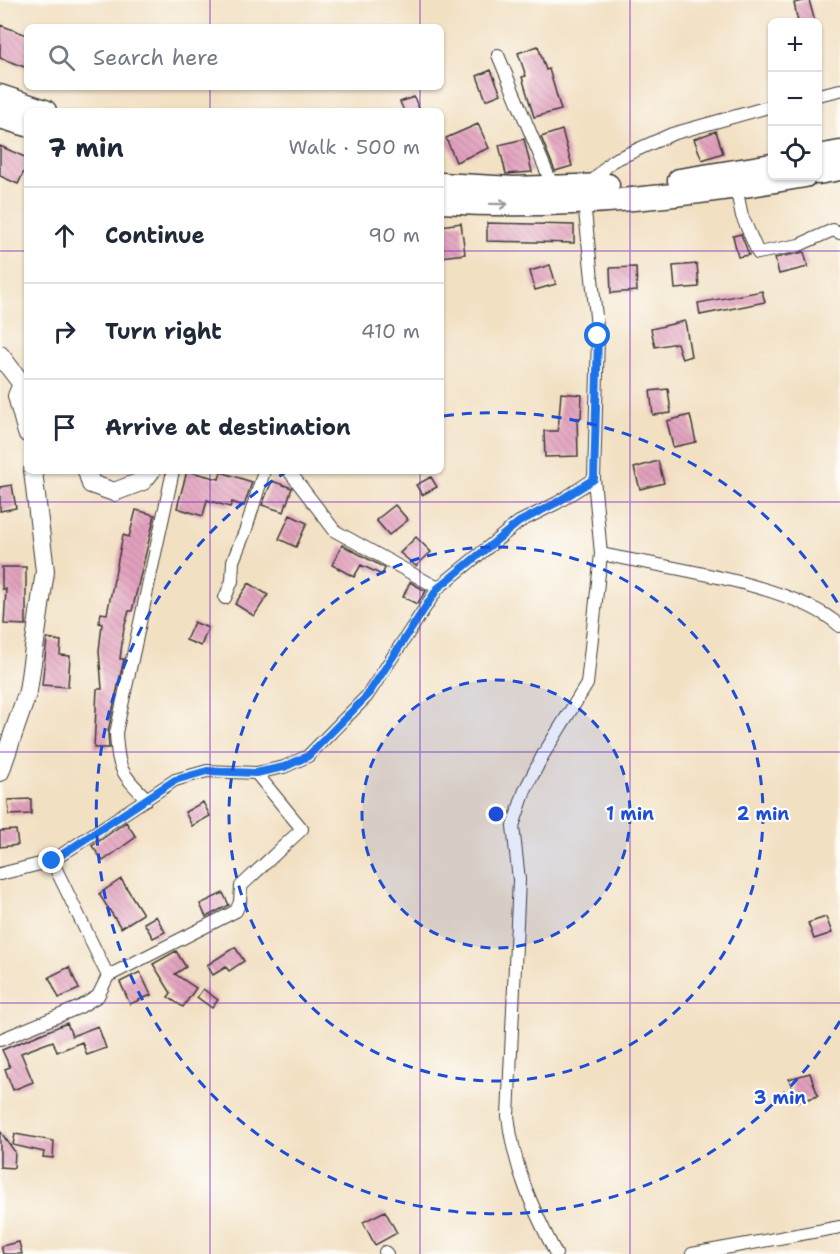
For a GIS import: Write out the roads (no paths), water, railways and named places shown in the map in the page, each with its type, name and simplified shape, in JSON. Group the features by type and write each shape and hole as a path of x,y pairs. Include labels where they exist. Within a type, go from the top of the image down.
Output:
{"highway":[{"path":"0,96 36,108"},
{"path":"0,117 24,125"},
{"path":"822,155 840,152"},
{"path":"444,202 541,204 586,194 768,166"},
{"path":"822,172 840,169"},
{"path":"444,184 553,187 586,194 736,187 780,180"}],"street":[{"path":"498,55 553,187"},
{"path":"822,94 840,90"},
{"path":"556,1254 526,1194 512,1150 509,1128 519,880 513,826 525,790 543,754 587,684 601,554 594,479 598,336 586,194 612,161 672,134 768,107"},
{"path":"736,187 742,216 758,254 799,245 833,230 840,233"},
{"path":"0,355 24,385 17,396 24,422"},
{"path":"0,772 28,691 45,571 33,474"},
{"path":"88,474 91,484 114,492 143,481 149,474"},
{"path":"147,799 128,780 118,764 116,733 171,474"},
{"path":"225,598 232,580 233,561 263,474"},
{"path":"291,474 335,531 438,588"},
{"path":"0,874 52,861 175,780 207,771 256,773 284,767 308,756 367,696 438,588 519,522 556,503 594,479"},
{"path":"601,554 707,575 802,601 826,613 840,626"},
{"path":"0,1040 80,1007 98,996 108,976 236,911 240,902 241,886 302,829 256,773"},
{"path":"52,861 108,976"},
{"path":"692,1254 840,1227"}]}
